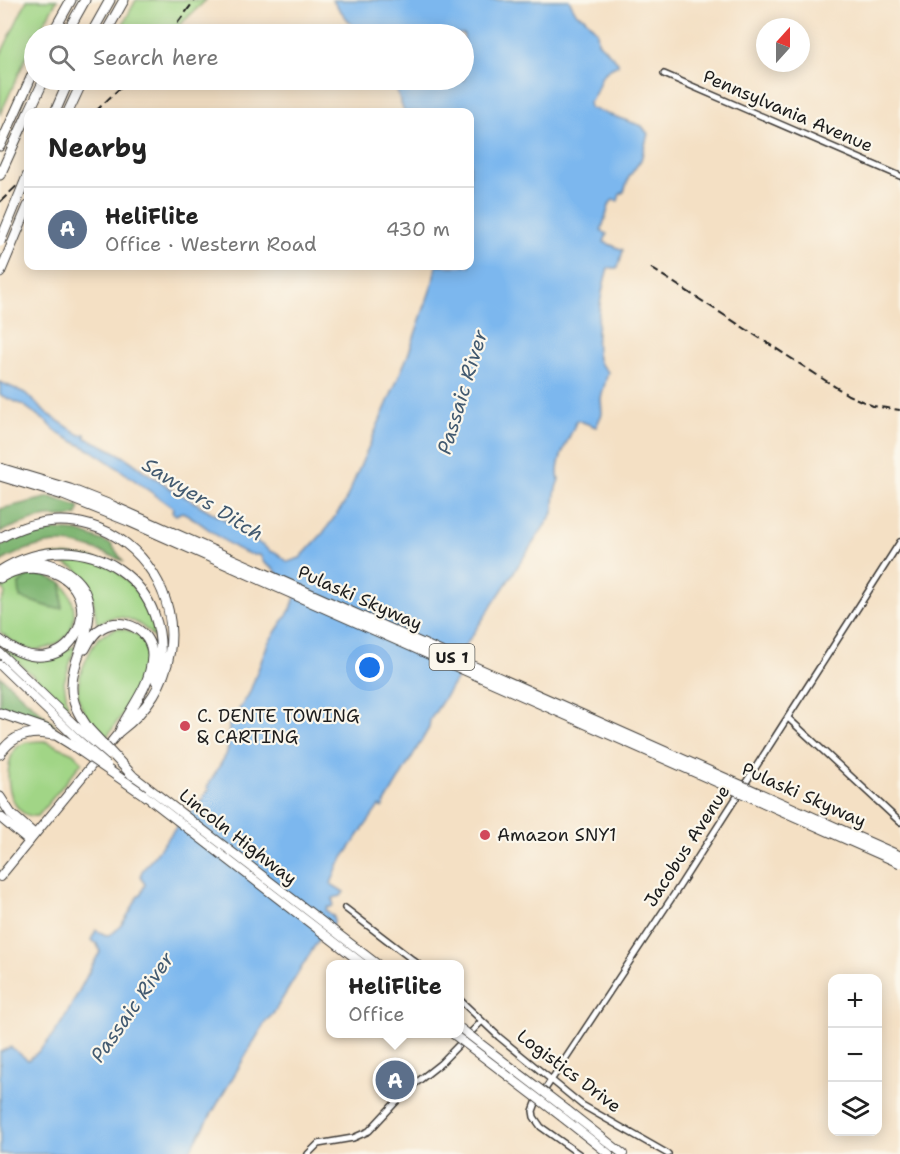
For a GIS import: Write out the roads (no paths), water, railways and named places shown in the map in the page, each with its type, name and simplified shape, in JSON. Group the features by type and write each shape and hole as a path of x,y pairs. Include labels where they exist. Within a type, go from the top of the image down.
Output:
{"highway":[{"path":"58,24 71,0"},
{"path":"72,24 85,0"},
{"path":"97,24 110,0"},
{"path":"111,24 124,0"},
{"path":"0,146 25,90"},
{"path":"30,108 39,90"},
{"path":"57,108 65,90"},
{"path":"70,108 78,90"},
{"path":"0,175 24,122"},
{"path":"0,242 24,184"},
{"path":"0,273 24,216"},
{"name":"Pulaski Skyway","path":"0,468 70,489 113,506 900,856"},
{"name":"Pulaski Skyway","path":"0,476 63,495 128,521 900,863"},
{"path":"0,538 18,529 40,523 78,523 111,535 131,548 154,573 164,593 172,631 165,670 162,680 149,700 134,720 120,731"},
{"path":"0,571 38,553 72,551 103,560 129,578 148,601 159,631 159,667 149,700"},
{"path":"13,563 33,561 50,563 66,571 79,584 87,601 89,615 72,682 72,697 78,712 80,736"},
{"path":"0,578 25,568 53,572 67,580 74,588 82,612 80,626 72,640 53,654 40,657 27,656 16,652 0,640"},
{"path":"76,668 90,640 104,627 115,623 126,623 136,627 147,638 152,652 150,674 140,697 120,731"},
{"path":"0,653 80,736 132,775"},
{"path":"0,665 143,794"},
{"path":"2,713 32,723 61,737"},
{"path":"0,754 7,744 21,735 42,733 61,737 80,736"},
{"name":"Lincoln Highway","path":"132,775 372,960"},
{"name":"Lincoln Highway","path":"143,794 358,960"},
{"path":"0,797 31,837"},
{"path":"0,817 31,837"},
{"path":"464,1032 609,1154"},
{"path":"459,1038 623,1154"}],"main road":[{"path":"0,876 120,731"}],"street":[{"name":"Pennsylvania Avenue","path":"664,74 900,176"},
{"name":"Jacobus Avenue","path":"579,1154 541,1126 534,1118 534,1106 788,718 900,542"},
{"path":"788,718 900,822"},
{"path":"345,908 413,960"},
{"name":"Logistics Drive","path":"464,1005 592,1112 668,1154"},
{"path":"308,1154 318,1144 353,1138 369,1131 407,1090 428,1076 482,1021"}],"water":[{"name":"Passaic River","path":"332,0 569,0 577,14 584,17 597,31 598,42 618,62 618,65 602,76 596,93 589,102 590,108 642,126 648,134 641,160 629,177 618,201 613,200 610,203 601,231 607,234 604,242 623,250 617,268 608,268 599,315 597,354 600,363 608,372 601,398 602,414 596,427 577,420 559,465 559,480 553,513 461,652 452,672 458,677 430,720 429,728 382,808 379,806 338,865 331,884 344,892 341,896 333,898 333,905 327,907 326,910 334,917 334,923 319,939 273,1014 266,1021 188,1154 0,1154 0,1052 11,1047 28,1060 51,1038 60,1025 100,952 97,944 91,940 96,930 106,935 121,926 145,884 140,877 142,871 186,815 196,808 209,789 207,787 226,755 229,725 249,694 268,643 291,609 297,591 264,563 260,555 241,551 182,512 176,515 172,512 173,508 119,469 92,451 59,434 23,405 0,395 0,382 25,393 49,415 80,435 85,434 86,438 109,448 288,562 300,558 323,533 344,504 408,355 435,270 474,270 474,108 403,108 396,90 474,90 474,24 351,24"}],"railway":[{"path":"177,24 195,0"},
{"path":"99,108 118,90"},
{"path":"0,202 24,179"},
{"path":"651,268 848,395 873,406 900,410"}],"place":[{"name":"C. DENTE TOWING & CARTING","path":"185,726"},
{"name":"Amazon SNY1","path":"485,835"},
{"name":"HeliFlite","path":"395,1080"}],"water label":[{"name":"Sawyers Ditch","path":"203,499"}]}
